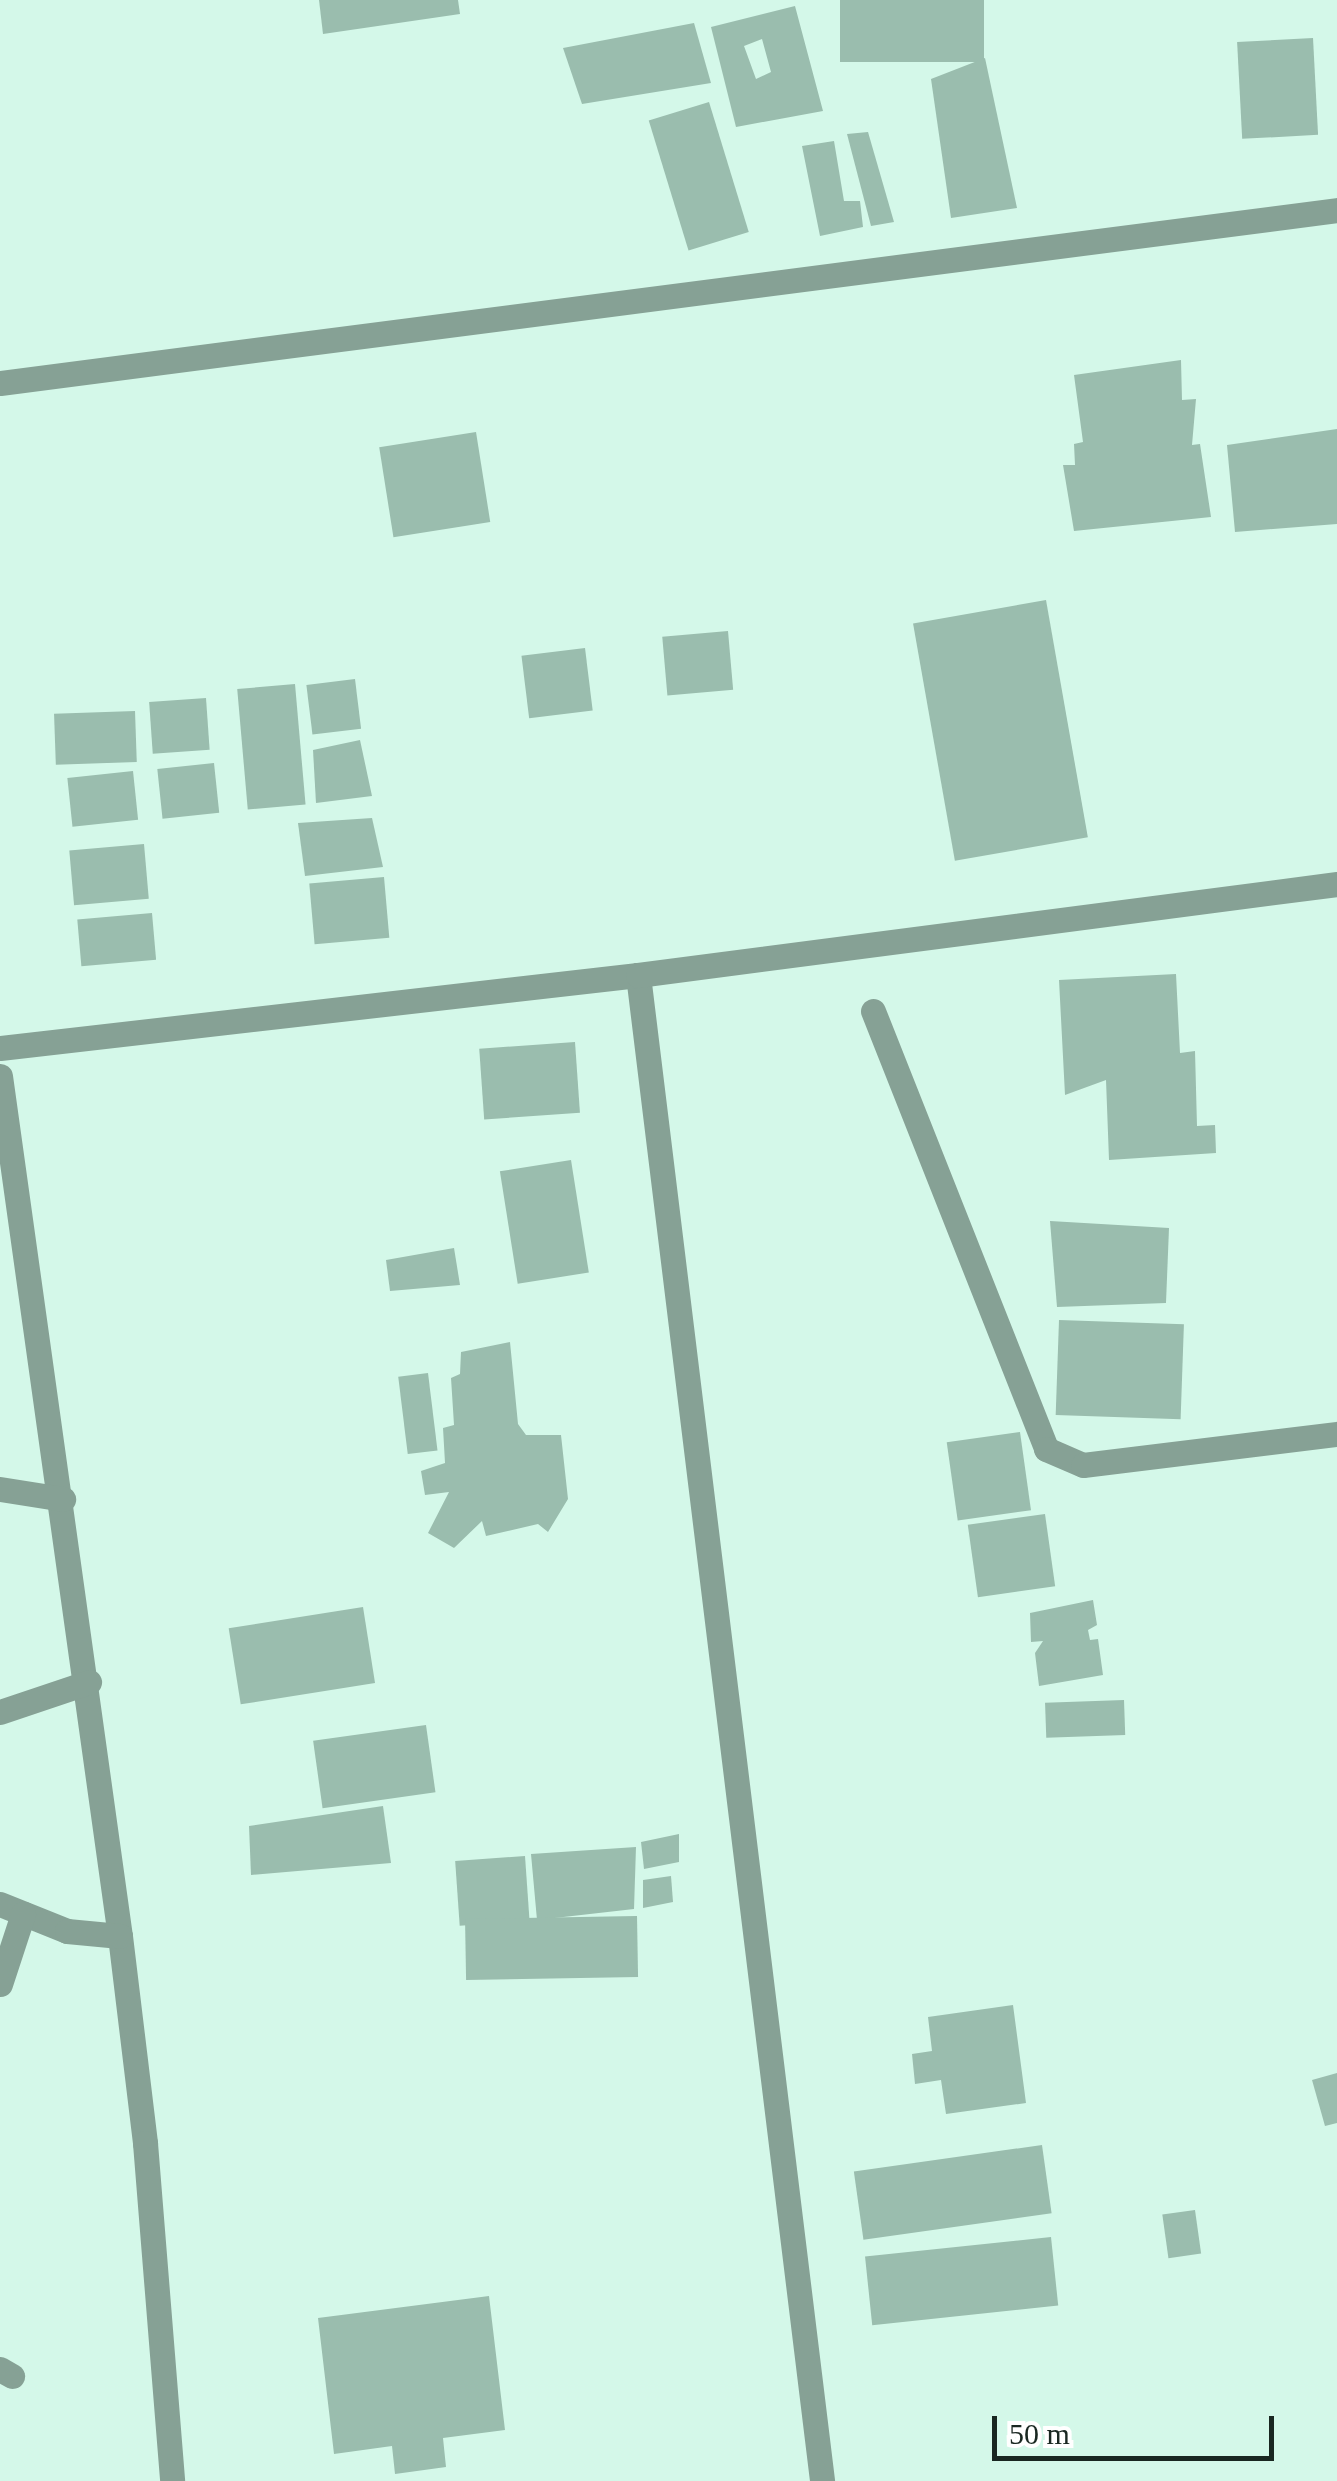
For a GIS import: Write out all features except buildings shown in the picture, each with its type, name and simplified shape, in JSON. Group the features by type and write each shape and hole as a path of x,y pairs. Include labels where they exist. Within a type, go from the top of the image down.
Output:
{"street":[{"path":"0,383 1337,210"},
{"path":"0,1048 638,976 1337,884"},
{"path":"638,976 822,2481"},
{"path":"873,1011 1046,1449 1083,1465 1337,1434"},
{"path":"0,1076 89,1682 146,2144 172,2481"},
{"path":"0,1489 63,1499"},
{"path":"7,1704 89,1682"},
{"path":"0,1984 11,1909 67,1931 120,1936"}]}
